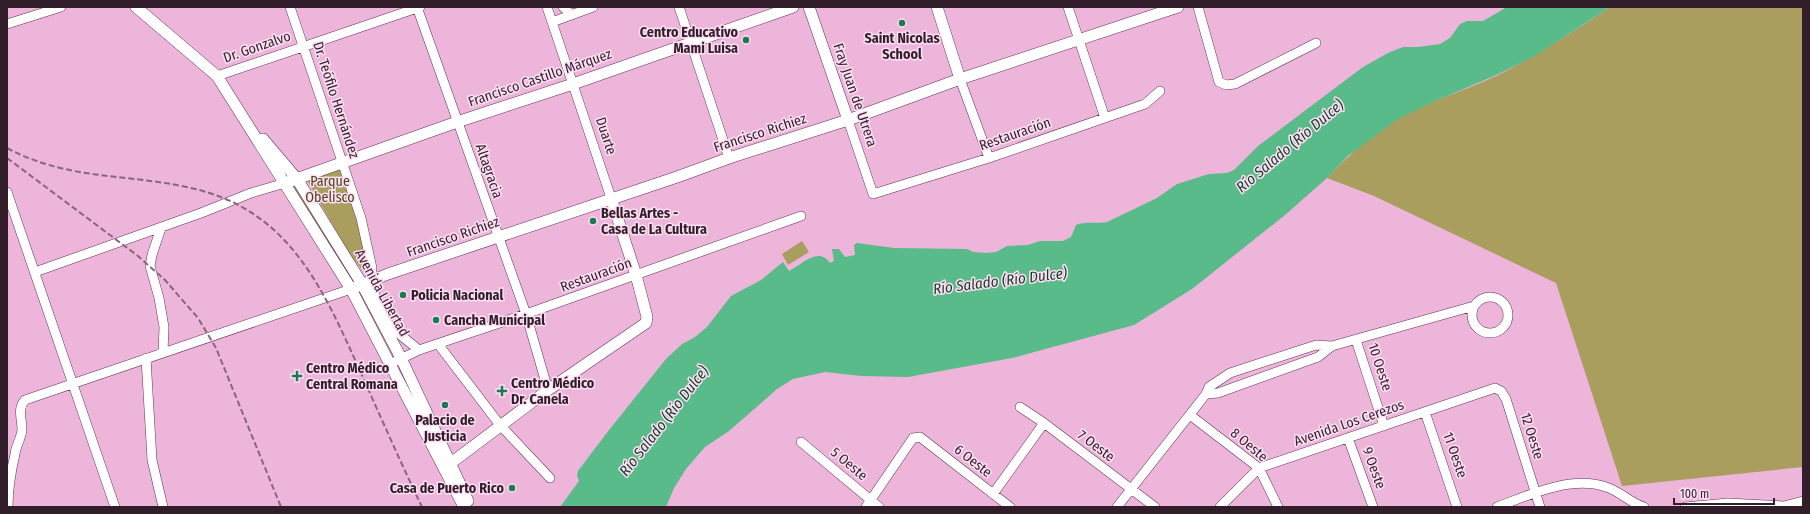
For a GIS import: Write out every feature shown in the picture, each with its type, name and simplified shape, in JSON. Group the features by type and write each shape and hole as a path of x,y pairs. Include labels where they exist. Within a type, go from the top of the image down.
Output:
{"main road":[{"name":"Avenida Libertad","path":"136,7 217,76 240,111 351,289 464,507"},
{"name":"Francisco Castillo Márquez","path":"285,183 457,122 573,84 793,7"},
{"name":"Fray Juan de Utrera","path":"809,7 848,120"},
{"path":"937,7 960,79"},
{"name":"Francisco Richiez","path":"351,289 366,282 611,198 848,120 960,79 1178,7"},
{"name":"Avenida Libertad","path":"240,111 297,179 366,282 471,507"},
{"name":"Duarte","path":"548,390 645,324 647,321 636,275 611,198"},
{"path":"451,463 548,390"}],"street":[{"path":"7,24 61,7"},
{"name":"Dr. Teófilo Hernández","path":"290,7 362,218 372,268 366,282 386,320 393,329 419,350"},
{"name":"Dr. Gonzalvo","path":"217,76 418,7"},
{"name":"Altagracia","path":"418,7 457,122 526,314 548,390"},
{"name":"Duarte","path":"548,7 611,198"},
{"path":"563,7 572,15"},
{"path":"552,22 593,7"},
{"path":"679,7 692,42 729,158"},
{"path":"1068,7 1105,118"},
{"path":"1198,7 1219,82 1226,85 1235,84 1316,43"},
{"path":"960,79 989,158"},
{"name":"Restauración","path":"873,194 989,158 1145,104 1160,91"},
{"name":"Fray Juan de Utrera","path":"848,120 873,194"},
{"path":"36,272 161,228 251,193 285,183"},
{"path":"7,192 36,272 72,383 115,507"},
{"name":"Restauración","path":"390,364 419,350 526,314 801,216"},
{"path":"161,228 150,266 159,298 164,327 163,352"},
{"path":"8,507 8,489 15,451 20,441 22,430 20,414 21,404 25,400 351,289"},
{"path":"1117,507 1206,394 1209,386 1230,373 1316,345 1332,346 1440,314 1474,306 1480,299 1488,297 1497,298 1502,301 1508,310 1507,322 1497,332 1489,334 1483,332 1476,327 1473,322 1472,311 1474,306"},
{"name":"10 Oeste","path":"1356,340 1384,426"},
{"path":"438,344 500,425 550,478"},
{"path":"1206,394 1218,393 1318,358 1332,346"},
{"path":"146,358 152,460 163,507"},
{"name":"Avenida Los Cerezos","path":"1220,507 1259,468 1490,389 1499,389"},
{"name":"12 Oeste","path":"1499,389 1506,398 1540,507"},
{"name":"7 Oeste","path":"1020,407 1044,423 1155,507"},
{"name":"11 Oeste","path":"1425,412 1457,507"},
{"name":"8 Oeste","path":"1190,415 1259,468 1278,507"},
{"path":"993,494 1044,423"},
{"name":"6 Oeste","path":"869,504 913,438 920,437 1010,507"},
{"name":"9 Oeste","path":"1348,438 1373,507"},
{"name":"5 Oeste","path":"801,442 869,504 879,507"},
{"path":"1497,507 1535,493 1568,485 1584,483 1606,487 1644,507"},
{"path":"1684,507 1728,504 1784,506 1803,501"}],"green space":[{"path":"1610,7 1803,7 1803,467 1622,486 1556,283 1374,196 1327,178 1361,146 1389,124 1422,106 1496,76 1554,43"},
{"name":"Parque Obelisco","path":"340,168 369,259 369,270 363,271 348,252 307,180"},
{"path":"301,183 352,267 346,272 294,187"},
{"path":"802,241 809,252 788,265 782,254"}],"water":[{"name":"Río Salado (Río Dulce)","path":"1507,7 1610,7 1535,56 1398,119 1348,156 1327,178 1285,215 1192,289 1134,325 1012,358 908,377 861,376 825,372 793,379 777,389 729,431 705,447 686,469 674,488 666,507 560,507 579,481 577,475 578,471 666,359 682,344 695,337 707,327 731,296 761,280 783,262 789,271 816,256 826,258 830,263 834,261 832,249 839,249 845,257 855,255 854,245 857,243 894,248 967,249 973,252 987,253 996,252 1007,246 1028,245 1040,241 1063,241 1071,237 1076,225 1083,223 1107,222 1157,198 1177,184 1209,174 1227,173 1234,170 1258,146 1363,67 1388,53 1403,47 1418,47 1440,44 1450,38 1460,24 1467,21 1483,21"}],"railway":[{"path":"7,148 30,159 75,171 167,183 191,188 225,199 254,214 278,234 299,257 317,283 347,342 422,507"},
{"path":"7,158 138,256 165,280 198,318 216,348 281,507"}],"place":[{"name":"Saint Nicolas School","path":"902,23"},
{"name":"Centro Educativo Mami Luisa","path":"746,40"},
{"name":"Bellas Artes - Casa de La Cultura","path":"593,221"},
{"name":"Policia Nacional","path":"403,295"},
{"name":"Cancha Municipal","path":"436,320"},
{"name":"Centro Médico Central Romana","path":"297,376"},
{"name":"Centro Médico Dr. Canela","path":"502,391"},
{"name":"Palacio de Justicia","path":"445,405"},
{"name":"Casa de Puerto Rico","path":"512,488"}]}
